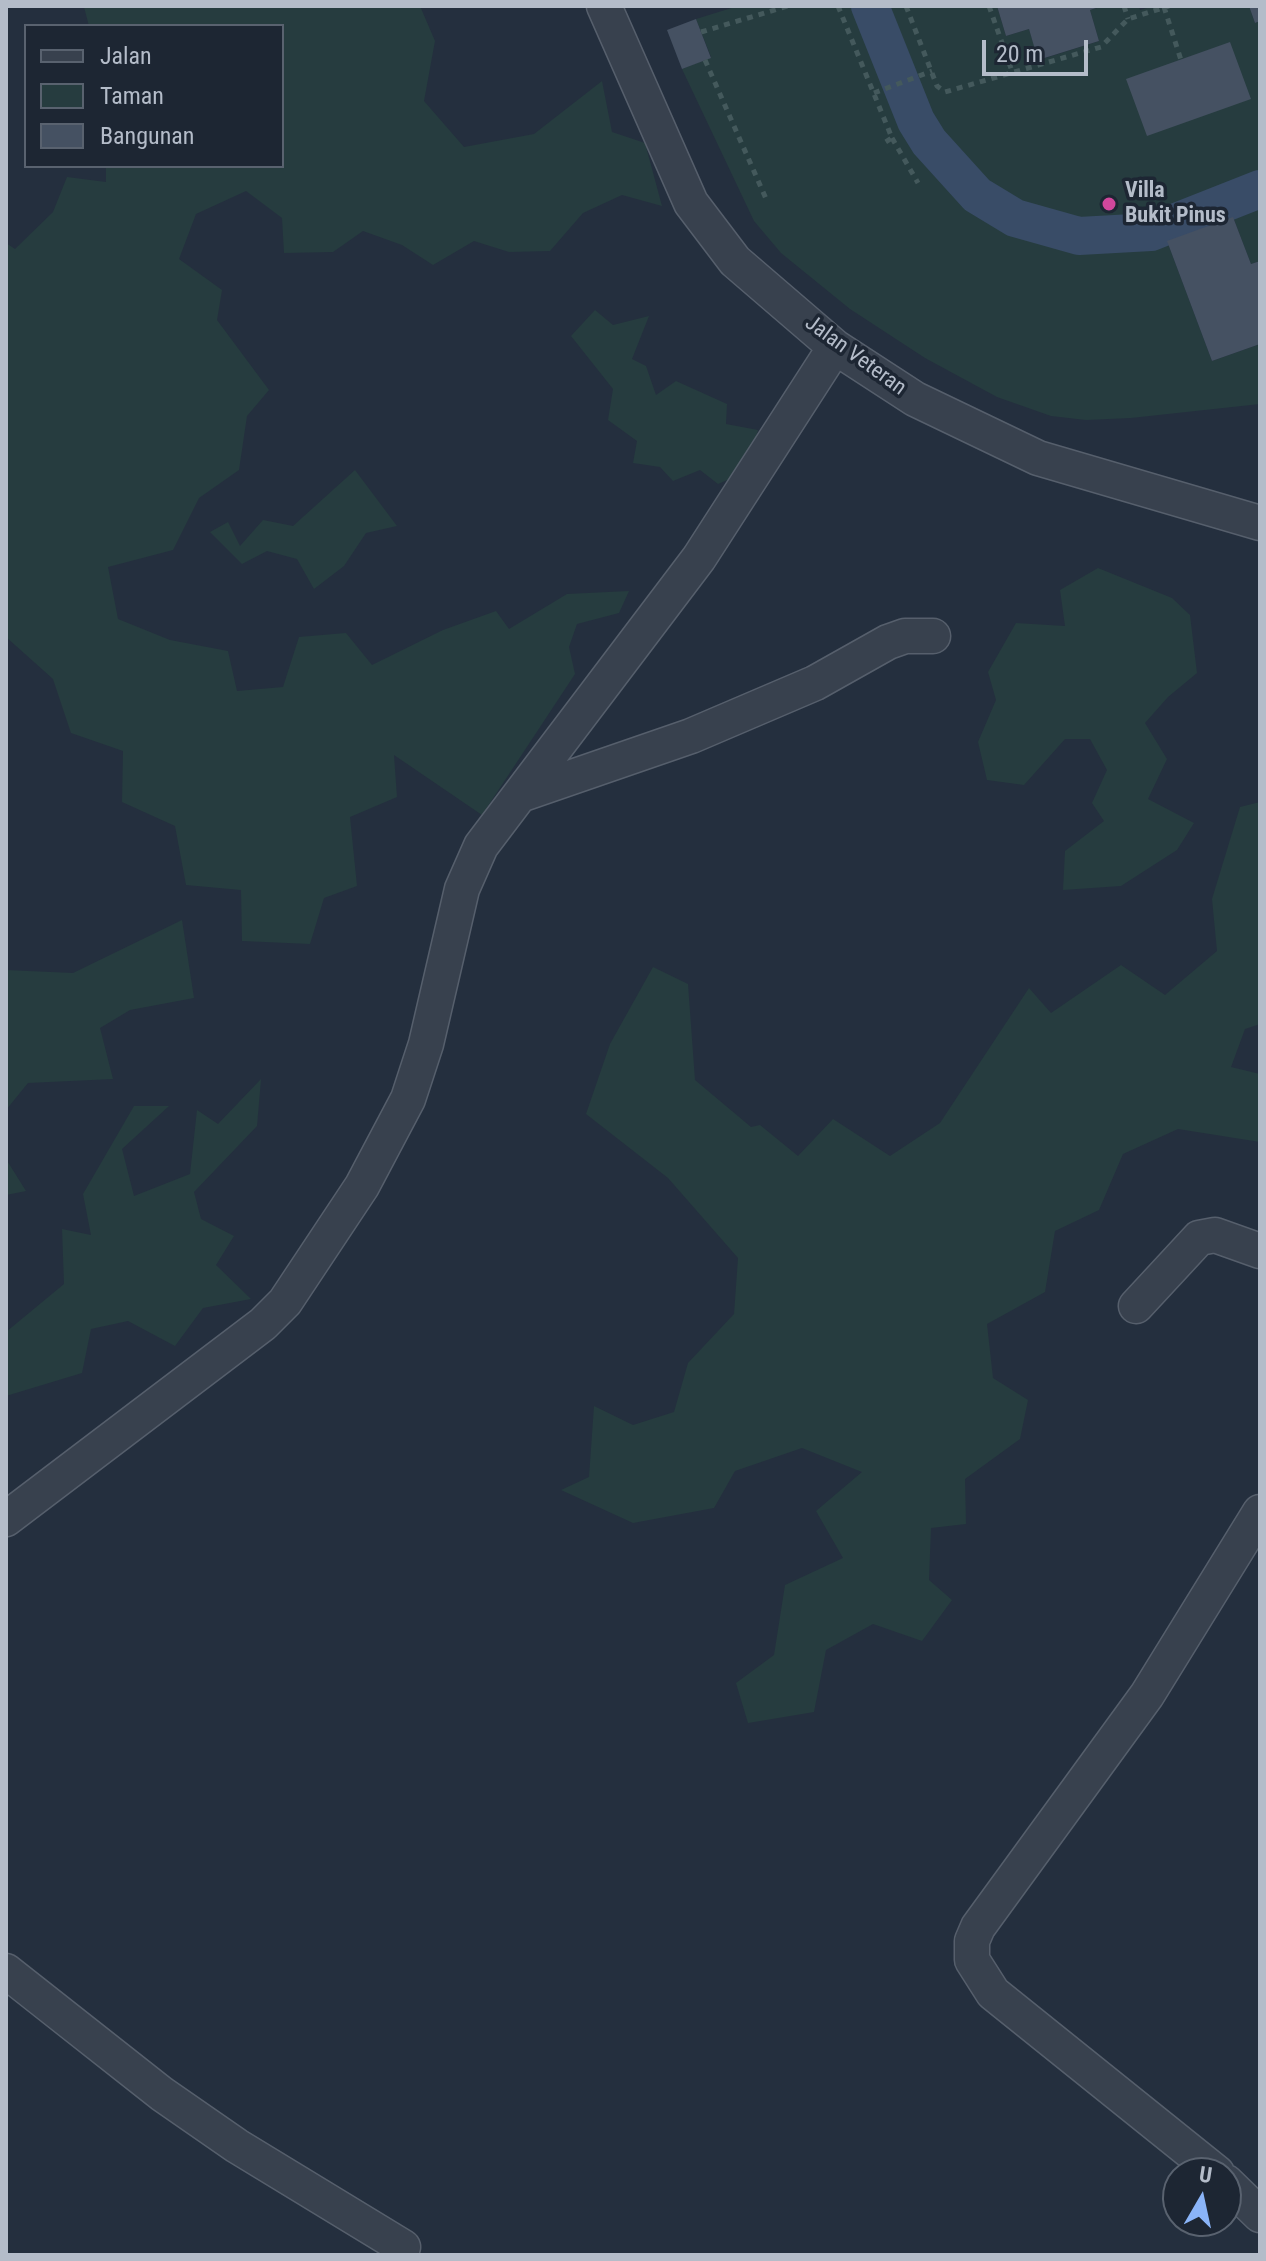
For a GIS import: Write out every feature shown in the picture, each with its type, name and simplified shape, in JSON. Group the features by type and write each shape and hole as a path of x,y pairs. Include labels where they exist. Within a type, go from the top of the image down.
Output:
{"street":[{"name":"Jalan Veteran","path":"604,6 691,203 735,261 835,347 915,399 1038,458 1260,523"},
{"path":"6,1519 263,1324 285,1302 362,1186 408,1099 426,1044 462,889 481,846 699,558 835,347"},
{"path":"520,795 691,736 815,683 888,642 905,636 933,636"},
{"path":"1136,1306 1199,1238 1215,1235 1260,1251"},
{"path":"1197,2157 993,1993 972,1960 972,1941 978,1927 1147,1695 1260,1512"},
{"path":"6,1971 162,2094 237,2146 403,2247"},
{"path":"1242,2198 1260,2215"}],"path":[{"path":"701,32 788,6"},
{"path":"838,6 892,138 918,183"},
{"path":"906,6 937,86 945,92 1101,47 1128,19 1167,7 1181,60"},
{"path":"989,6 1013,74"},
{"path":"1124,6 1128,19"},
{"path":"705,60 767,201"},
{"path":"874,93 932,71"},
{"path":"884,143 892,138"}],"green space":[{"path":"70,6 420,6 435,41 424,101 464,147 534,134 602,81 612,132 645,143 662,206 622,195 583,213 550,251 509,252 474,241 433,265 402,245 363,231 333,252 284,253 282,218 246,191 196,214 179,259 222,290 217,320 269,390 247,416 239,470 199,498 173,550 108,567 118,619 170,640 228,651 237,691 283,687 299,637 346,633 372,665 443,630 496,611 509,629 567,594 629,591 619,613 577,624 569,647 575,674 482,815 394,755 397,797 350,817 357,886 324,898 310,944 242,941 241,890 186,885 175,826 122,802 123,751 71,733 53,679 6,637 6,243 15,249 53,212 67,177 106,182 106,168 284,168 284,24 88,24 84,7"},
{"path":"738,6 997,6 1006,36 1029,29 1039,60 1099,41 1090,10 1104,6 1139,6 1140,10 1154,6 1249,6 1255,23 1260,21 1260,261 1251,264 1233,217 1167,241 1212,361 1260,344 1260,404 1131,418 1086,420 1051,416 997,397 925,358 850,309 781,253 754,221 682,69 711,57 696,19"},
{"path":"595,310 613,325 649,316 632,359 646,366 656,395 676,381 727,404 726,424 758,430 746,472 718,484 700,470 673,481 660,467 633,463 637,441 608,420 613,389 571,336"},
{"path":"355,470 397,526 366,533 344,566 314,589 297,559 267,551 242,564 210,532 228,522 240,546 263,520 293,526"},
{"path":"1098,568 1172,598 1190,615 1197,673 1168,697 1145,723 1167,759 1148,799 1194,823 1177,850 1121,886 1063,890 1065,851 1104,821 1092,803 1107,770 1090,739 1065,739 1024,785 987,780 978,742 996,700 988,672 1016,623 1065,626 1060,590"},
{"path":"1260,802 1260,1024 1245,1029 1231,1067 1260,1074 1260,1142 1178,1129 1123,1154 1099,1210 1055,1231 1045,1292 987,1324 993,1378 1028,1400 1020,1439 965,1479 966,1524 931,1528 929,1580 952,1600 922,1641 873,1624 826,1650 814,1712 748,1723 736,1683 774,1655 785,1585 843,1558 816,1511 862,1472 802,1448 735,1471 714,1508 633,1523 561,1490 589,1477 594,1406 633,1425 674,1412 688,1363 734,1314 738,1258 668,1178 586,1114 610,1044 653,967 688,984 695,1080 751,1127 760,1125 798,1156 833,1119 890,1156 940,1123 1029,988 1051,1013 1121,965 1165,995 1217,951 1212,899 1240,807"},
{"path":"182,920 194,998 130,1010 100,1028 113,1079 28,1083 6,1110 6,970 73,973"},
{"path":"261,1079 257,1126 194,1192 201,1219 234,1236 216,1265 251,1299 203,1308 175,1346 128,1321 91,1329 82,1373 6,1396 6,1332 64,1284 62,1229 91,1235 83,1194 134,1106 169,1106 122,1149 134,1196 190,1174 197,1110 218,1124"},
{"path":"6,1159 26,1191 6,1195"}],"building":[{"path":"997,6 1102,6 1090,10 1099,41 1038,60 1029,29 1006,36"},
{"path":"1249,6 1260,6 1260,21 1255,23"},
{"path":"696,19 711,58 682,69 667,30"},
{"path":"1230,42 1251,99 1147,136 1126,79"},
{"path":"1233,217 1251,264 1260,261 1260,344 1212,361 1167,241"}],"waterway":[{"path":"870,6 916,121 929,142 977,195 1015,218 1079,236 1151,232 1260,189"}],"place":[{"name":"Villa Bukit Pinus","path":"1109,204"}]}
